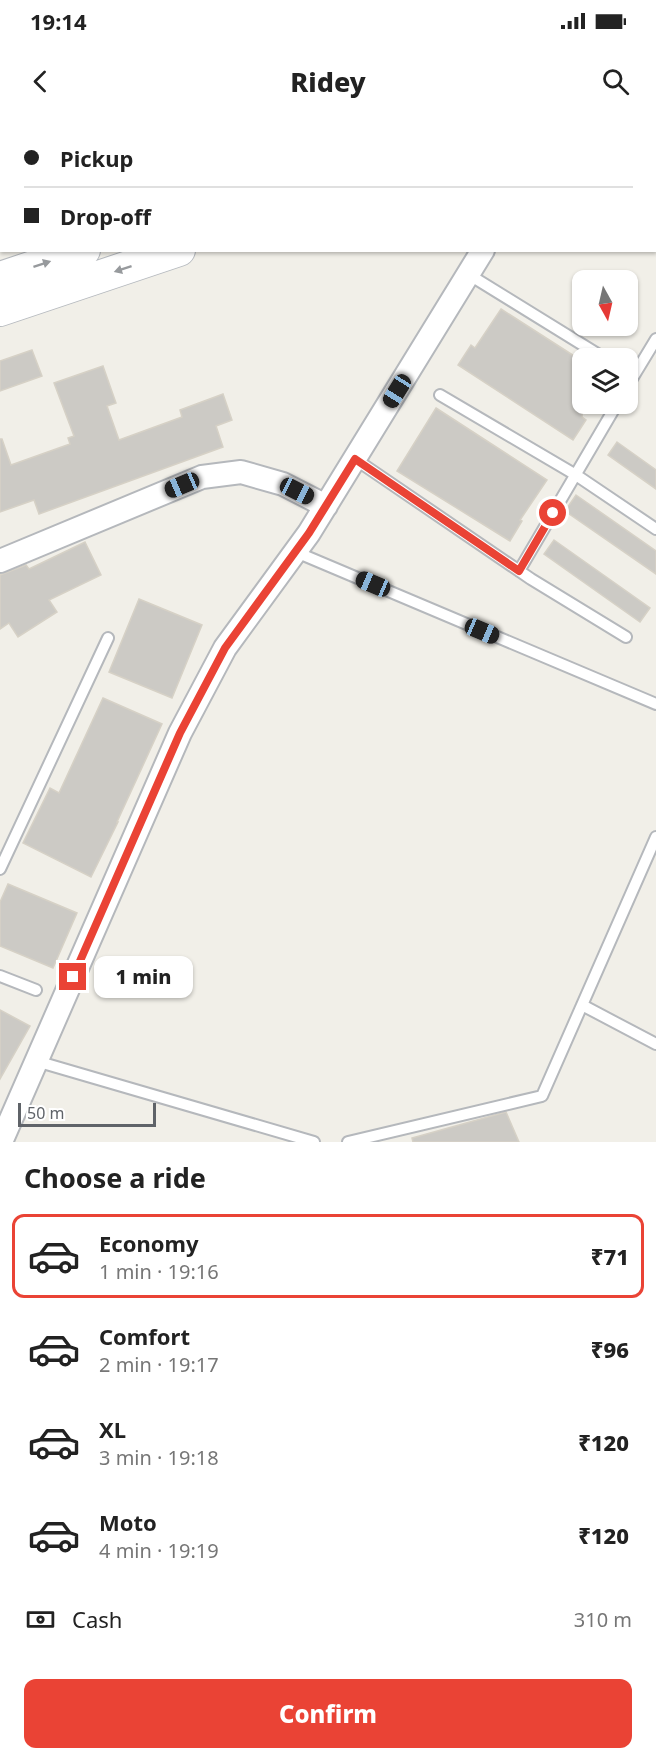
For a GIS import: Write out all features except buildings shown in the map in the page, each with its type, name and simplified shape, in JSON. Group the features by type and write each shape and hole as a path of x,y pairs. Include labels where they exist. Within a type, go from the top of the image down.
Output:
{"main road":[{"path":"0,278 78,252"},
{"path":"0,310 173,252"}],"street":[{"path":"1,1142 180,733 225,648 296,552 326,506 482,252"},
{"path":"0,561 202,477 241,472 283,484 326,506"}],"lane":[{"path":"468,274 588,348"},
{"path":"638,364 656,339"},
{"path":"440,395 576,475 656,529"},
{"path":"519,571 611,414"},
{"path":"355,459 519,571 626,637"},
{"path":"296,552 656,704"},
{"path":"0,869 108,638"},
{"path":"348,1142 542,1096 656,837"},
{"path":"0,976 36,990"},
{"path":"582,1005 656,1044"},
{"path":"36,1061 314,1142"}],"route":[{"path":"73,977 180,733 225,648 309,533 355,459 519,571 553,513"}]}
